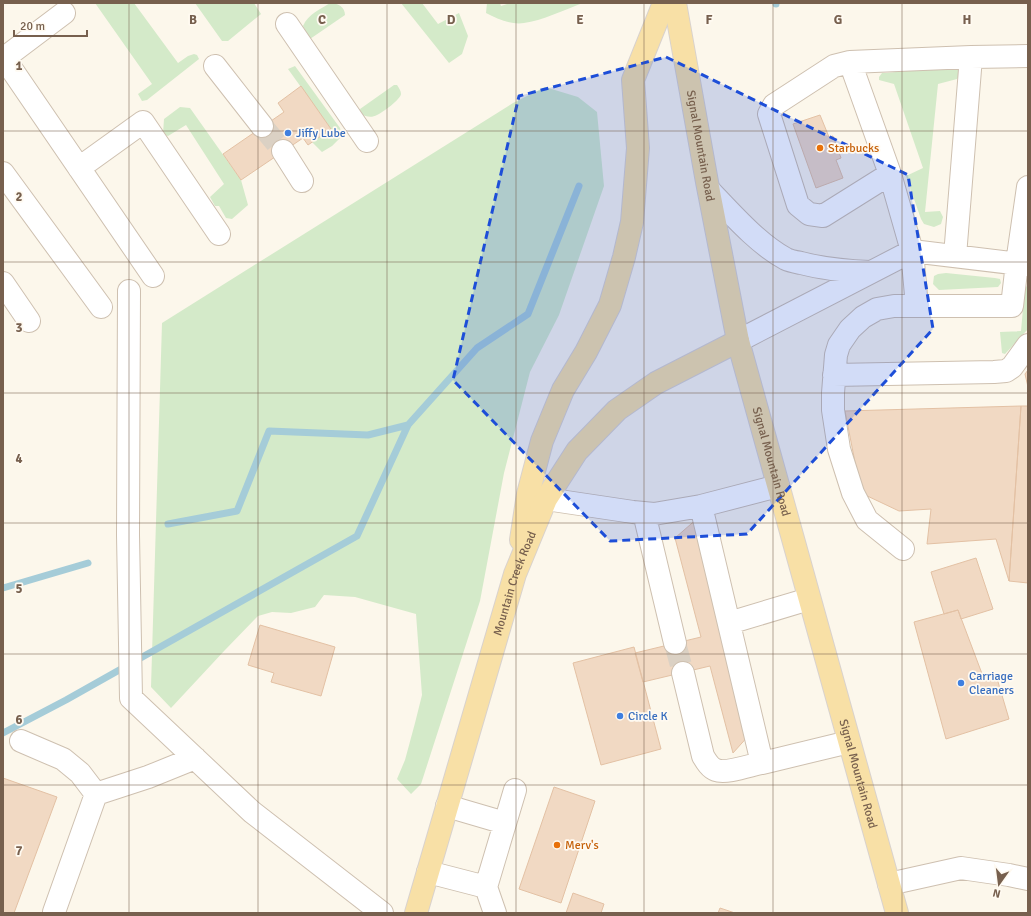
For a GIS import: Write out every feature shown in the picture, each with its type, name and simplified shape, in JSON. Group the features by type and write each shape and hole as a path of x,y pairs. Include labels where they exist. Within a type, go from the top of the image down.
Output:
{"main road":[{"path":"515,574 528,494 542,440 563,390 586,352 610,305 624,257 632,222 638,148 633,80 664,3"},
{"name":"Signal Mountain Road","path":"675,3 708,190 738,341 897,913"},
{"name":"Mountain Creek Road","path":"416,913 515,574 546,499 577,451 617,410 656,383 738,341"}],"street":[{"path":"64,13 4,59 153,276"},
{"path":"286,24 367,141"},
{"path":"890,174 823,216 810,214 798,205 769,114 774,105 781,100 834,66 850,62 1028,56"},
{"path":"956,256 971,57"},
{"path":"850,62 890,174 912,251 917,306"},
{"path":"215,66 262,126"},
{"path":"79,168 143,122 219,234"},
{"path":"283,151 302,180"},
{"path":"3,173 101,307"},
{"path":"902,549 867,520 852,493 839,449 833,410 834,375 836,354 839,345 850,329 863,317 877,309 894,306 1012,306 1022,264 1028,187"},
{"path":"708,190 761,241 787,260 810,266 838,270 871,272"},
{"path":"738,341 912,251 1022,264"},
{"path":"3,283 29,321"},
{"path":"129,291 128,535 131,698 252,812 382,913"},
{"path":"834,375 1006,371 1012,367 1028,345"},
{"path":"546,499 654,514 701,506 778,486"},
{"path":"701,506 762,763"},
{"path":"644,513 675,643"},
{"path":"729,623 809,599"},
{"path":"683,673 703,756 707,763 714,769 723,772 849,742"},
{"path":"21,742 63,759 80,773 96,794"},
{"path":"96,794 148,778 195,758"},
{"path":"495,913 486,887 515,790"},
{"path":"54,912 96,794"},
{"path":"447,806 505,823"},
{"path":"889,884 961,868 1009,875 1028,880"},
{"path":"428,872 486,887"}],"highlighted area":[{"path":"666,57 908,175 933,329 747,534 610,541 453,380 519,96"}],"green space":[{"path":"95,3 134,3 178,63 194,54 197,55 199,59 147,100 142,101 138,94 152,84"},
{"path":"195,3 254,3 261,14 228,41 222,41"},
{"path":"330,3 340,6 344,10 345,15 310,39 303,26 305,22 315,12"},
{"path":"401,3 422,3 438,24 459,13 468,36 462,54 449,63"},
{"path":"487,3 500,3 501,6 510,3 583,3 538,20 514,23 504,21 486,13"},
{"path":"295,66 340,128 342,136 332,146 322,152 312,142 331,129 288,69"},
{"path":"954,66 961,74 957,79 938,84 925,212 940,211 943,217 941,224 934,227 924,224 921,219 906,176 923,168 894,84 879,80 879,77 882,73"},
{"path":"394,85 397,85 401,94 395,102 383,112 373,117 361,114 360,109"},
{"path":"545,87 578,97 597,112 604,186 559,315 530,372 504,473 480,601 421,784 411,794 397,779 405,760 422,695 416,614 355,597 324,595 315,607 291,613 272,612 258,616 171,708 151,687 162,323 513,103"},
{"path":"180,107 190,108 241,180 248,205 232,219 226,218 219,206 215,206 210,197 224,184 186,125 168,136 163,134 164,119"},
{"path":"946,273 995,278 1000,279 1001,283 998,287 939,290 933,284 934,276"},
{"path":"1025,286 1028,287 1028,329 1005,354 1002,353 1000,332 1021,331"}],"building":[{"name":"Jiffy Lube","path":"301,86 331,129 308,145 303,138 241,180 223,154 284,112 278,103"},
{"name":"Starbucks","path":"820,115 829,137 833,136 841,158 836,160 843,178 816,188 793,124"},
{"path":"1028,370 1028,387 1025,374"},
{"path":"1021,406 1009,581 996,539 927,544 931,509 899,511 861,493 845,411"},
{"path":"1021,406 1028,406 1028,583 1009,581"},
{"name":"Circle K","path":"699,517 750,734 733,753 710,666 643,682 635,653 701,637 675,538"},
{"path":"976,558 993,609 961,619 958,610 944,614 931,572"},
{"path":"958,610 984,679 996,675 1009,719 946,739 914,622"},
{"path":"260,625 335,647 321,696 271,682 274,673 248,665"},
{"name":"Circle K","path":"634,647 661,749 601,765 573,663"},
{"path":"3,778 57,797 14,913 3,913"},
{"path":"554,787 595,801 561,903 519,889"},
{"path":"573,893 604,904 601,913 566,913"},
{"path":"720,908 735,913 718,913"}],"waterway":[{"path":"3,733 66,700 357,536 408,425 477,348 528,314 579,186"},
{"path":"168,524 237,511 269,431 368,435 408,425"},
{"path":"3,588 88,563"}],"tunnel":[{"path":"262,126 283,151"},
{"path":"675,643 683,673"}],"place":[{"name":"Jiffy Lube","path":"288,133"},
{"name":"Starbucks","path":"820,148"},
{"name":"Carriage Cleaners","path":"961,683"},
{"name":"Circle K","path":"620,716"},
{"name":"Merv's","path":"557,845"}]}
